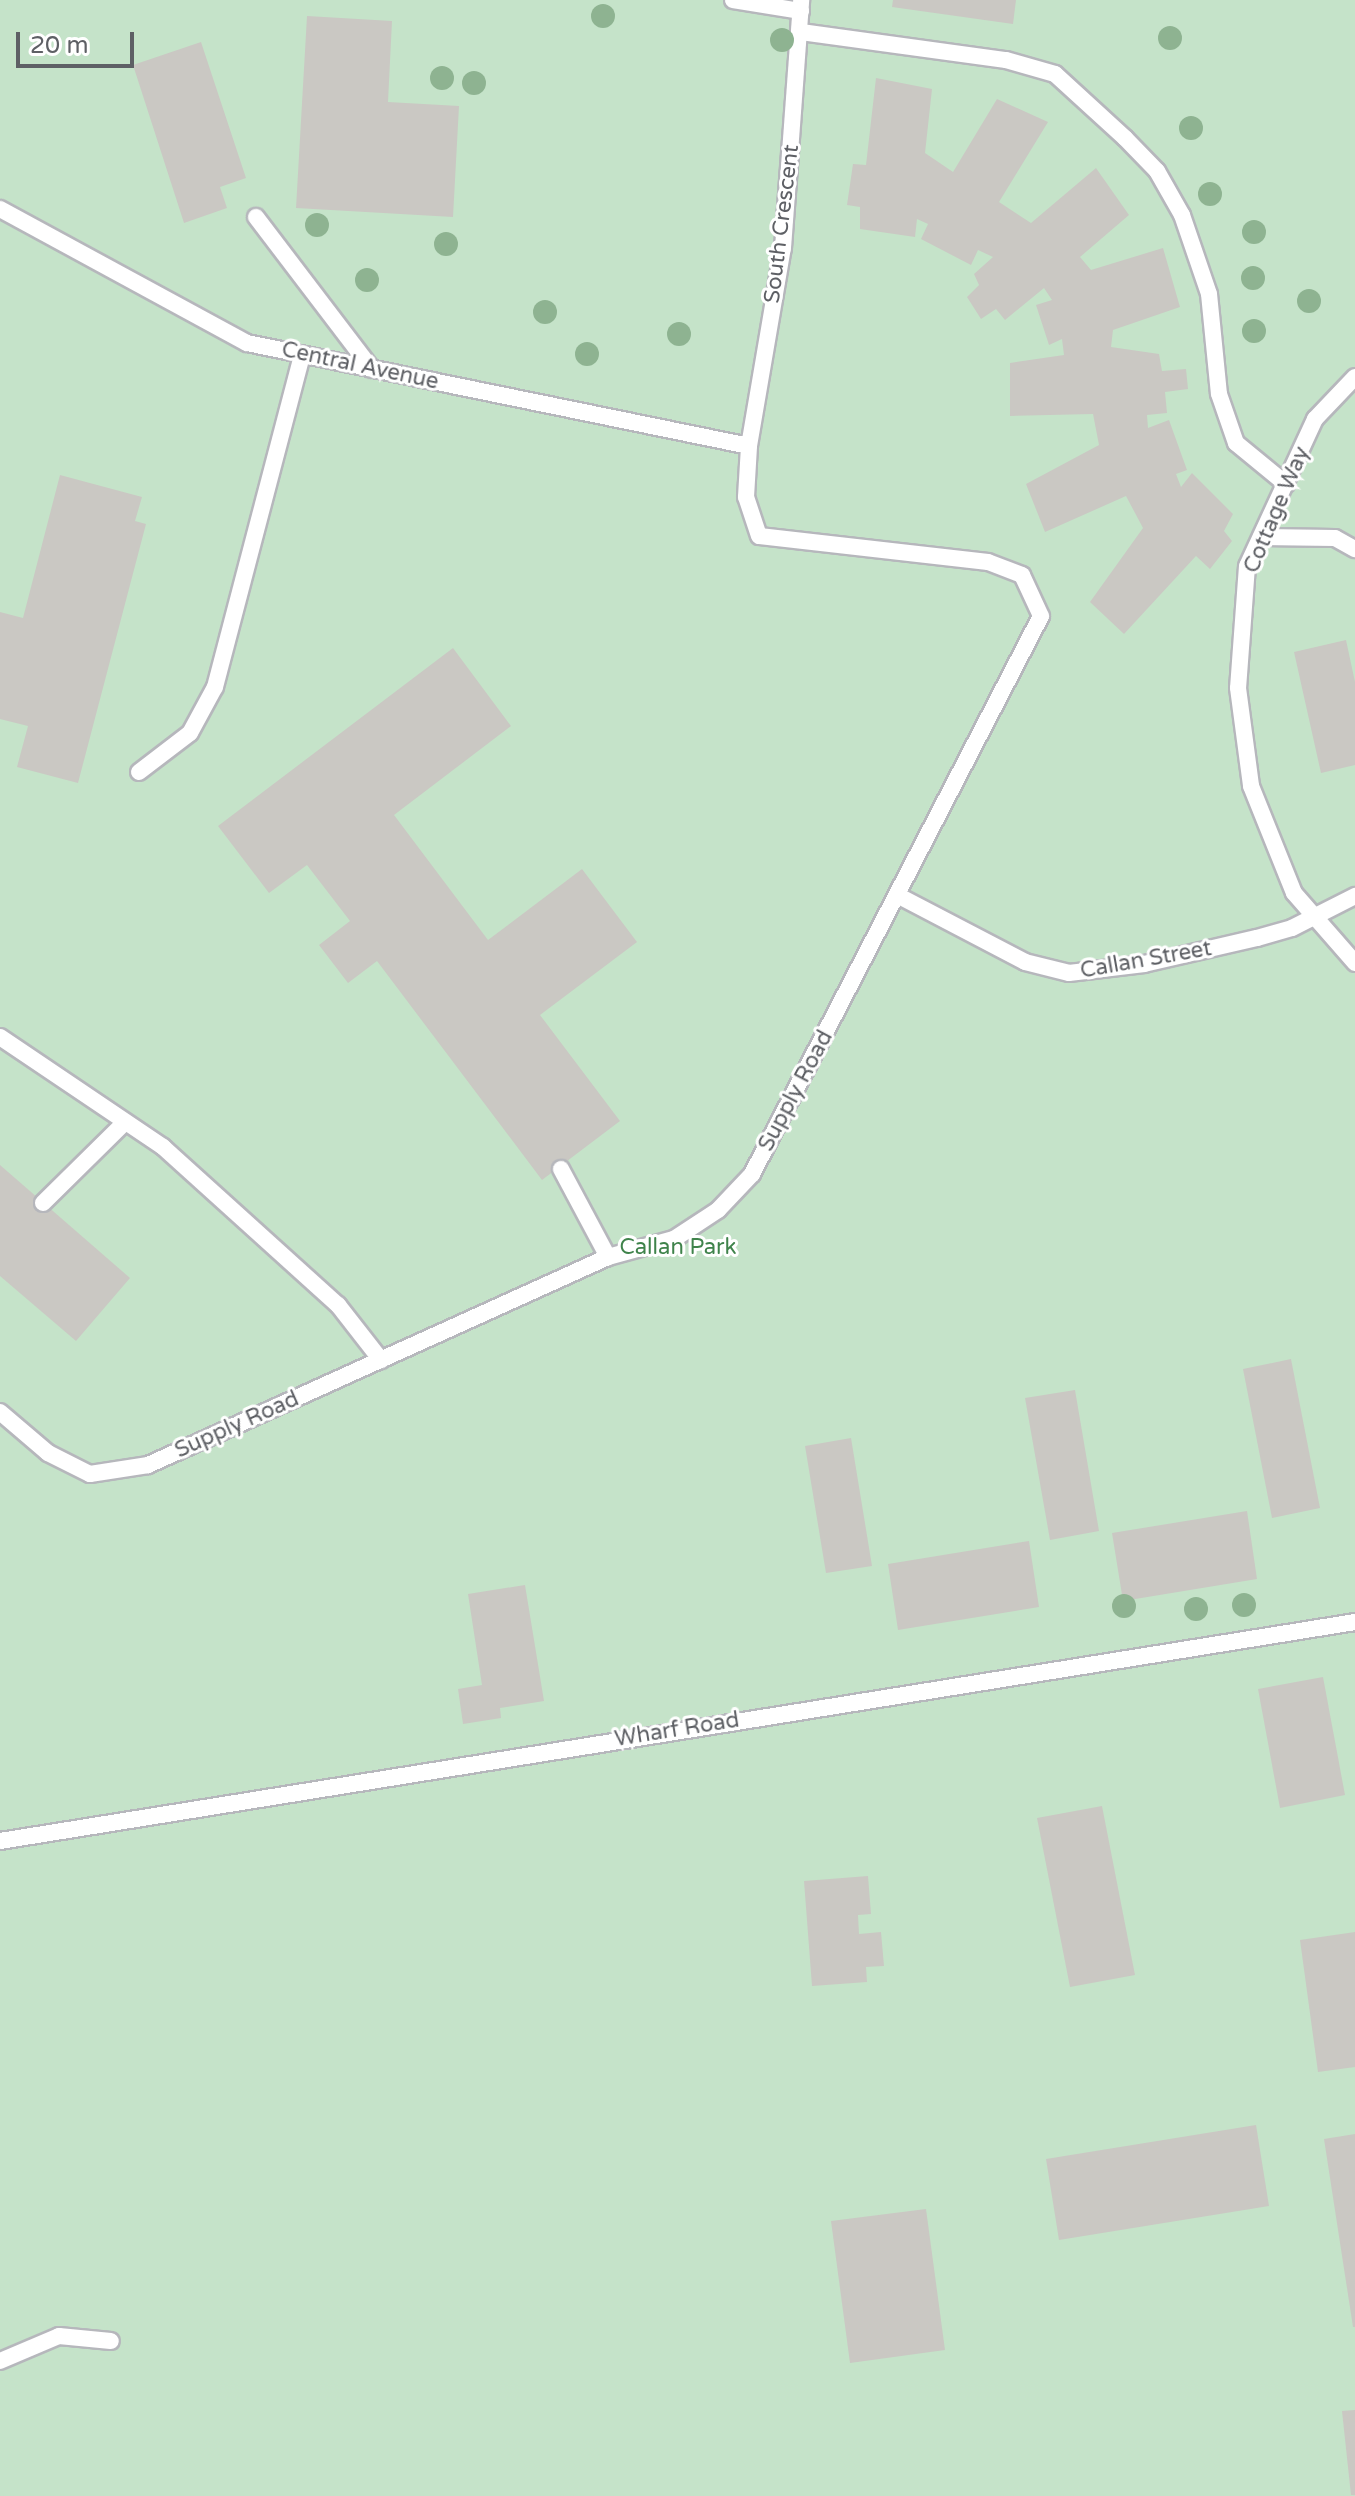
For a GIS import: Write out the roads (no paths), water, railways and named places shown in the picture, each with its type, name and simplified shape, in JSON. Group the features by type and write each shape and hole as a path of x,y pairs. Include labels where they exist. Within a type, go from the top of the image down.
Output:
{"lane":[{"path":"733,0 801,6"},
{"name":"South Crescent","path":"749,446 783,248 801,6"},
{"path":"801,32 1006,60 1055,74 1125,138 1157,171 1182,215 1209,294 1219,394 1236,443 1286,484"},
{"name":"Central Avenue","path":"0,209 247,343 749,446"},
{"path":"256,217 372,369"},
{"path":"139,772 190,733 215,687 302,355"},
{"name":"Cottage Way","path":"1355,377 1315,419 1247,566 1238,688 1251,786 1294,893 1355,963"},
{"name":"Supply Road","path":"0,1412 48,1453 90,1474 148,1465 608,1257 674,1239 718,1210 752,1174 1041,616 1022,575 988,562 759,536 746,497 749,446"},
{"path":"1261,537 1335,538 1355,549"},
{"name":"Callan Street","path":"897,895 1025,962 1069,973 1229,945 1313,917 1355,896"},
{"path":"0,1037 163,1147 338,1305 381,1360"},
{"path":"43,1203 125,1122"},
{"path":"561,1169 608,1257"},
{"name":"Wharf Road","path":"0,1841 1355,1622"},
{"path":"0,2361 59,2336 111,2341"}],"park label":[{"name":"Callan Park","path":"678,1248"}]}
